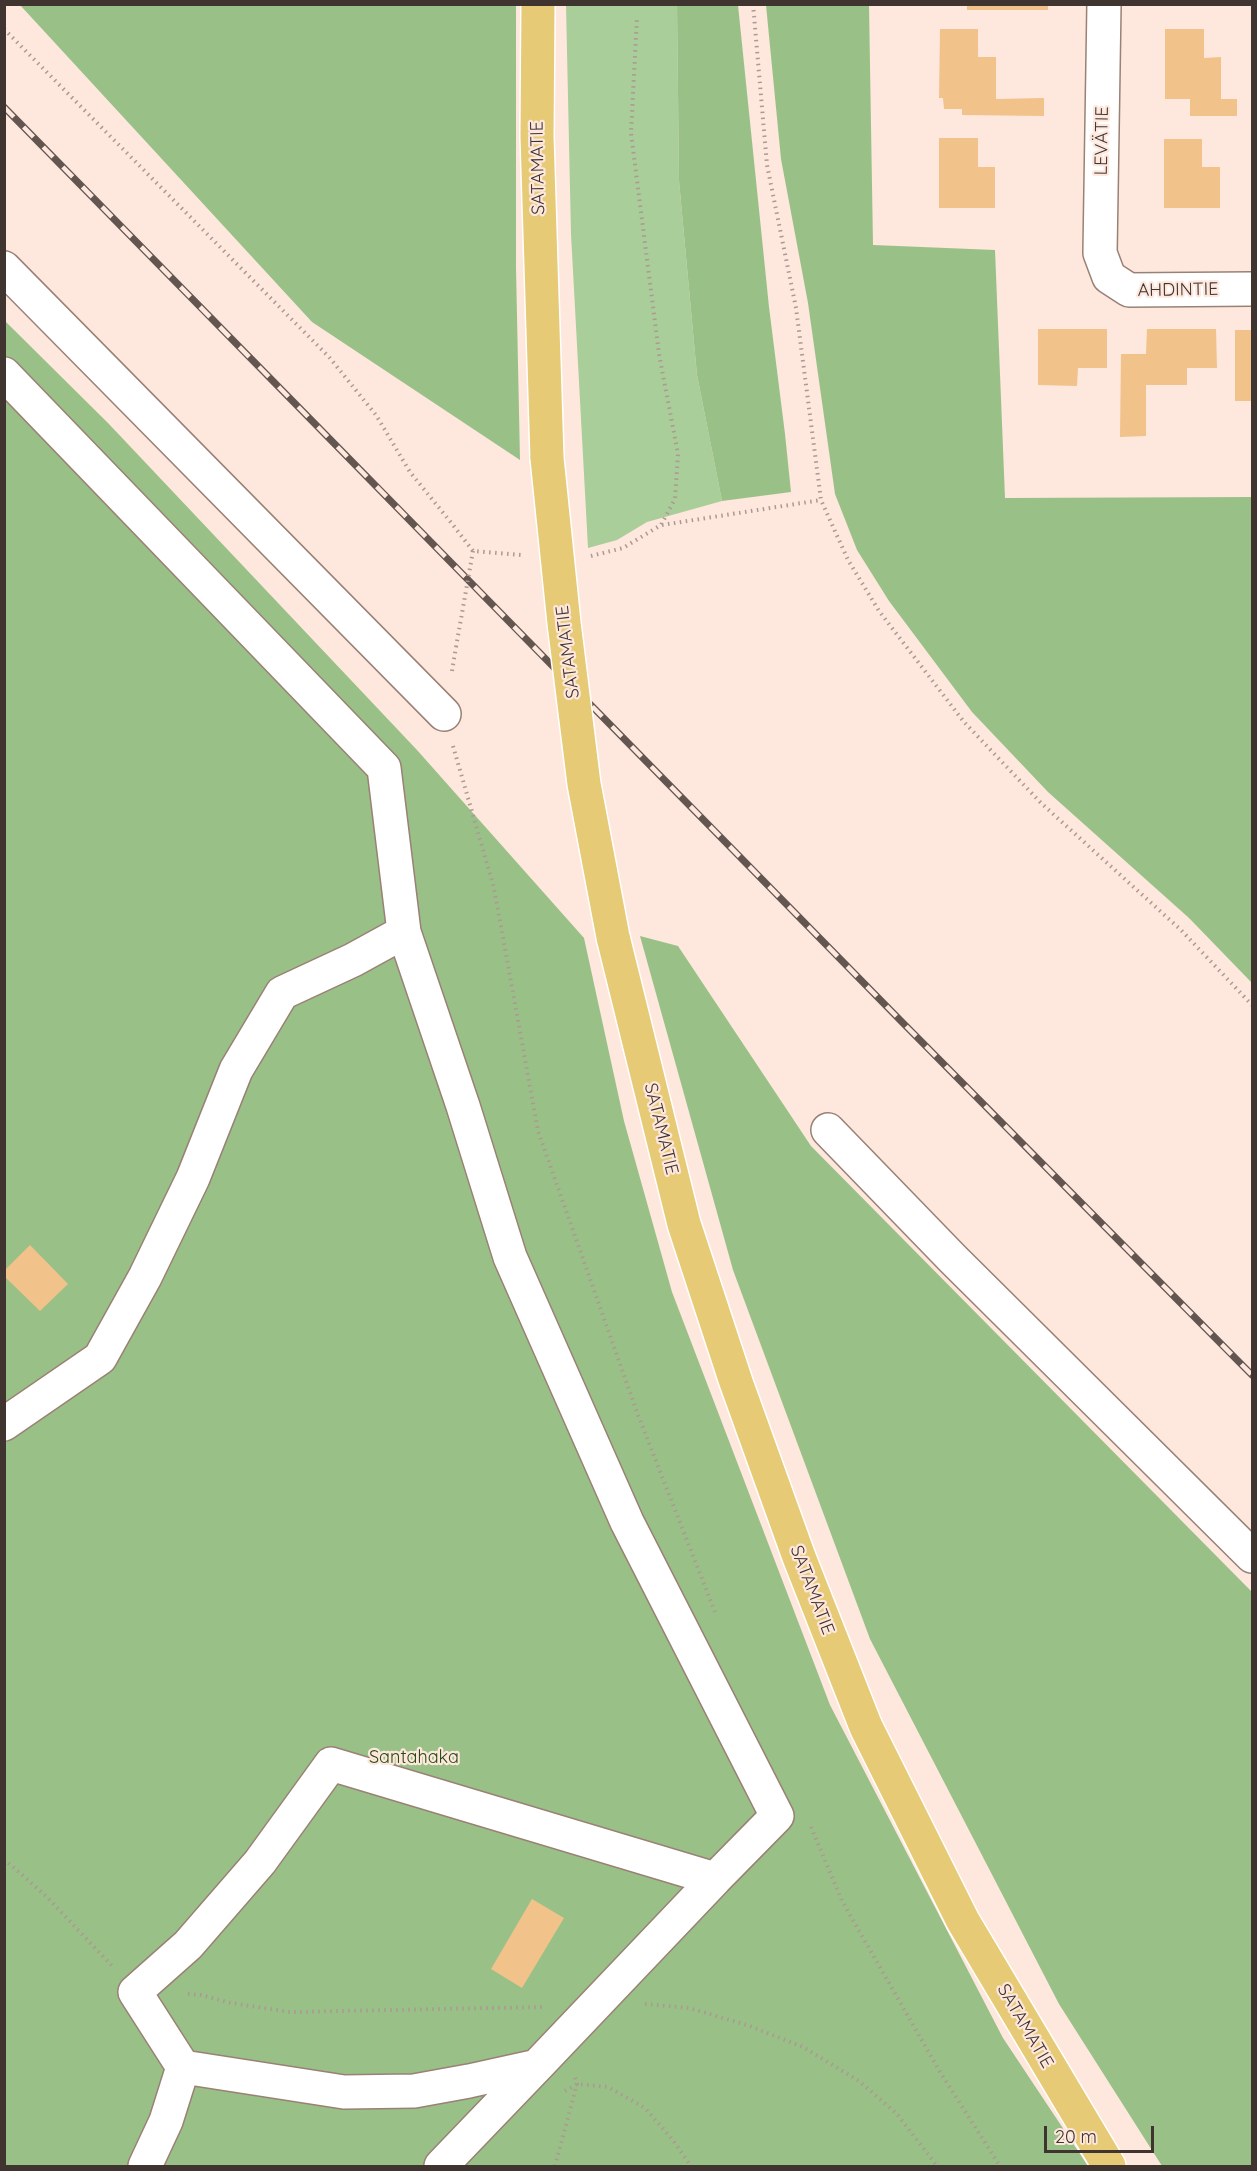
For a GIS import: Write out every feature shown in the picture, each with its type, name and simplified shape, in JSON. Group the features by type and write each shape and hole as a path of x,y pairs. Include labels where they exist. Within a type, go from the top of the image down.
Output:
{"main road":[{"name":"SATAMATIE","path":"538,4 537,136 547,458 564,623 584,784 613,937 684,1224 736,1382 799,1557 866,1727 963,1921 1108,2166"}],"street":[{"name":"LEVÄTIE","path":"1104,4 1100,253 1109,277"},
{"path":"4,268 444,714"},
{"name":"AHDINTIE","path":"1109,277 1129,290 1252,289"},
{"path":"4,374 384,768 404,932 463,1106 510,1257 627,1522 777,1816 441,2166"},
{"path":"4,1424 100,1358 145,1277 193,1178 236,1070 282,993 354,960 404,932"},
{"path":"828,1130 952,1258 1252,1556"},
{"path":"537,2066 414,2091 345,2092 183,2067 135,1992 188,1945 260,1862 331,1764 715,1879"},
{"path":"145,2166 166,2121 183,2067"}],"path":[{"path":"753,4 768,165 796,308 821,500 848,560 879,611 964,722 1041,803 1181,930 1252,1005"},
{"path":"637,16 630,133 659,354 678,454 675,499 661,525"},
{"path":"4,29 329,357 376,415 410,472 472,551 456,647"},
{"path":"583,557 623,548 661,525 821,500"},
{"path":"472,551 528,556"},
{"path":"444,714 494,888 537,1131 638,1414 717,1615"},
{"path":"809,1824 842,1900 940,2072 1000,2166"},
{"path":"4,1859 46,1896 135,1992"},
{"path":"557,2096 577,2084 608,2087 645,2108 692,2166"}],"green space":[{"path":"20,5 516,5 516,268 520,460 312,322"},
{"path":"566,5 677,5 679,181 697,375 722,501 647,522 617,540 588,548 571,234"},
{"path":"677,5 738,5 769,307 791,492 722,501 697,375 679,181"},
{"path":"766,5 869,5 873,245 995,250 1005,498 1252,497 1252,983 1189,918 1048,792 972,712 889,601 857,550 835,494 808,303 781,159"},
{"name":"Santahaka","path":"4,320 108,423 417,750 584,938 624,1121 672,1292 830,1705 1003,2038 1088,2166 5,2166"},
{"path":"640,936 678,946 811,1146 1252,1592 1252,2166 1162,2166 1059,2004 870,1639 733,1270"}],"building":[{"path":"967,5 1048,5 1048,10 967,10"},
{"path":"940,29 978,29 978,57 996,57 996,99 1044,98 1044,116 962,115 962,109 944,109 943,98 939,98"},
{"path":"1165,29 1204,29 1204,58 1221,57 1221,99 1237,99 1237,116 1190,116 1190,99 1165,99"},
{"path":"939,138 978,138 978,167 995,167 995,208 939,208"},
{"path":"1164,139 1202,139 1202,167 1220,167 1220,208 1164,208"},
{"path":"1038,329 1107,329 1107,368 1078,368 1077,386 1038,385"},
{"path":"1147,329 1216,329 1217,368 1187,368 1187,385 1146,385 1146,436 1120,437 1121,354 1146,354"},
{"path":"1235,330 1252,330 1252,401 1235,401"},
{"path":"30,1245 68,1284 40,1311 4,1276 4,1271"},
{"path":"532,1899 564,1918 522,1988 491,1969"}],"railway":[{"path":"4,107 900,1020 1252,1375"}]}
